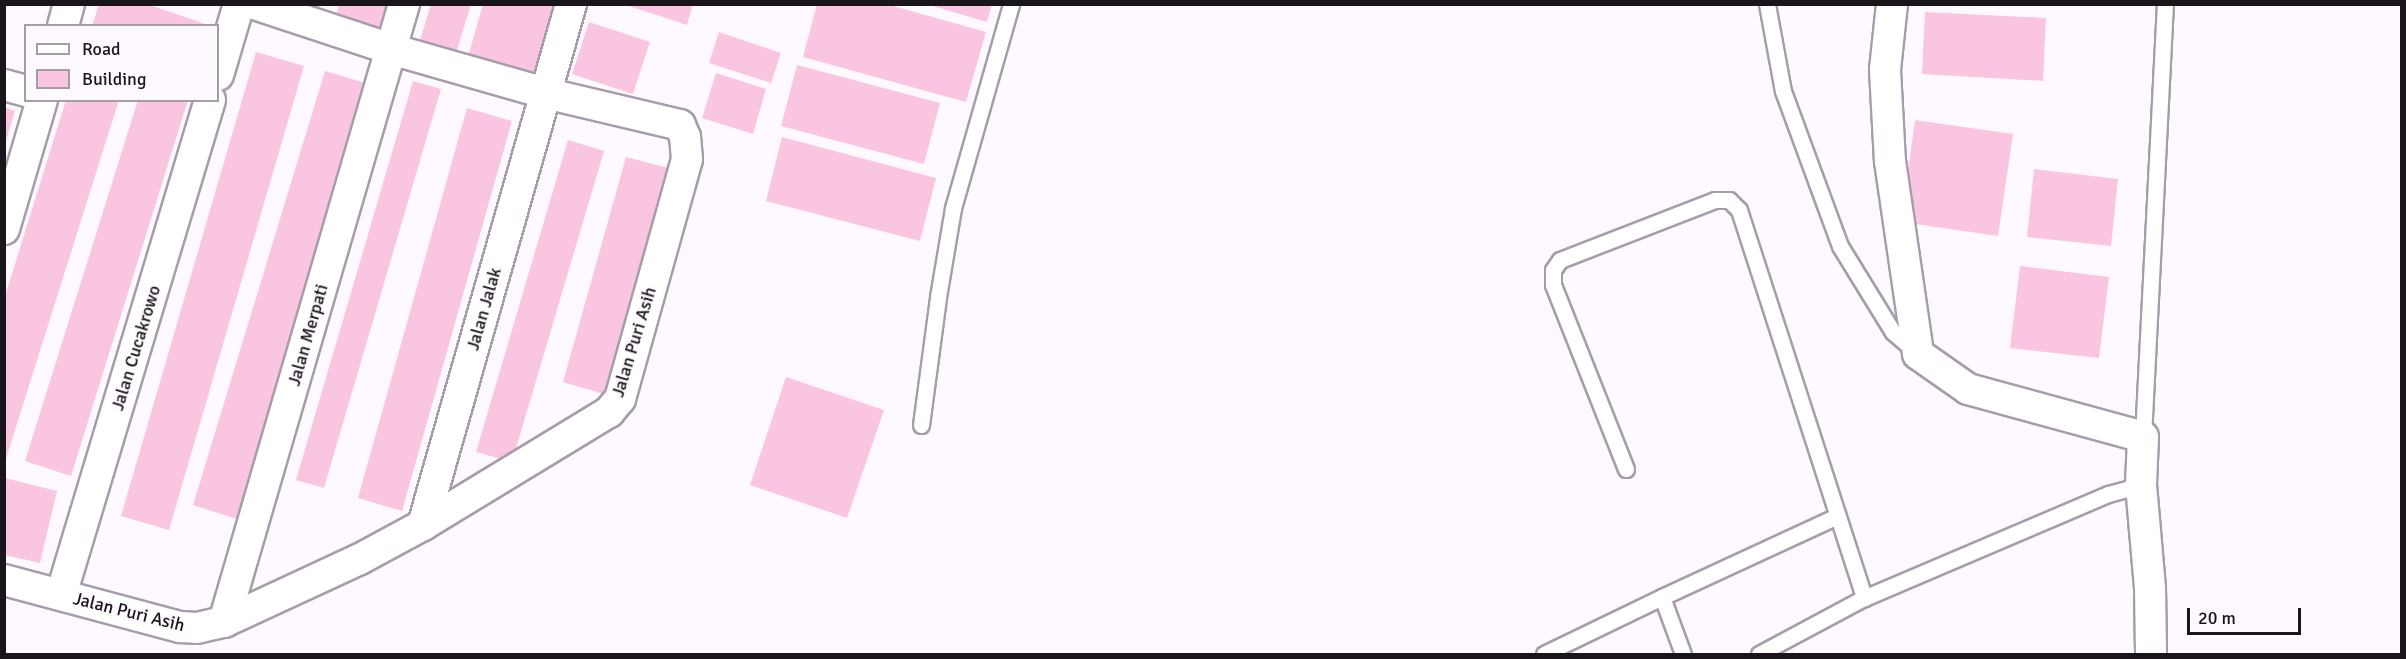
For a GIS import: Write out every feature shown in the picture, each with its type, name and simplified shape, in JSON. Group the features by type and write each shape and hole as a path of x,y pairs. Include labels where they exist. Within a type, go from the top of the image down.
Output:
{"street":[{"path":"64,24 69,4"},
{"path":"219,71 238,4"},
{"name":"Jalan Puri Asih","path":"4,580 180,627 197,627 224,622 360,559 423,525 609,412 620,399 687,159 686,137 680,125 545,93 392,49 254,4"},
{"name":"Jalan Merpati","path":"224,622 404,4"},
{"name":"Jalan Jalak","path":"423,525 571,4"},
{"path":"1892,4 1886,70 1890,162 1918,354 1968,389 2143,437 2141,485 2150,588 2151,654"},
{"path":"4,85 24,90"},
{"path":"4,229 41,102"},
{"name":"Jalan Cucakrowo","path":"61,595 209,102"}],"lane":[{"path":"921,425 938,297 953,208 1011,4"},
{"path":"1767,4 1783,91 1840,246 1893,332 1918,354"},
{"path":"2143,437 2165,4"},
{"path":"1626,469 1553,285 1553,270 1560,260 1715,200 1729,200 1739,210 1864,598"},
{"path":"1759,654 1864,598 2108,494 2141,485"},
{"path":"1544,654 1837,516"},
{"path":"1662,597 1683,654"}],"building":[{"path":"99,4 147,4 205,24 93,24"},
{"path":"295,4 320,4 318,12"},
{"path":"339,4 393,4 385,34 335,20"},
{"path":"431,4 471,4 455,57 418,47"},
{"path":"483,4 559,4 535,84 466,64"},
{"path":"623,4 693,4 687,25"},
{"path":"817,4 886,4 986,32 966,102 803,57"},
{"path":"926,4 992,4 987,22"},
{"path":"1925,12 2046,18 2043,81 1922,74"},
{"path":"589,22 650,42 633,94 572,74"},
{"path":"719,32 781,53 771,83 709,63"},
{"path":"256,52 304,66 169,530 121,516"},
{"path":"797,65 940,103 924,164 781,126"},
{"path":"325,71 372,85 240,520 193,505"},
{"path":"716,73 766,89 753,134 702,118"},
{"path":"413,81 441,89 324,488 296,480"},
{"path":"65,102 118,102 5,462 5,296"},
{"path":"137,102 187,102 71,476 25,461"},
{"path":"4,107 15,111 5,144 4,144"},
{"path":"467,108 512,121 402,511 358,498"},
{"path":"1915,120 2013,134 1998,236 1901,222"},
{"path":"782,137 936,178 920,241 766,201"},
{"path":"568,140 604,151 512,462 476,452"},
{"path":"626,157 668,168 604,394 563,382"},
{"path":"2034,169 2118,179 2111,246 2027,237"},
{"path":"2020,266 2109,277 2099,358 2010,348"},
{"path":"786,377 884,410 847,518 750,485"},
{"path":"5,478 57,491 40,563 5,555"}]}
